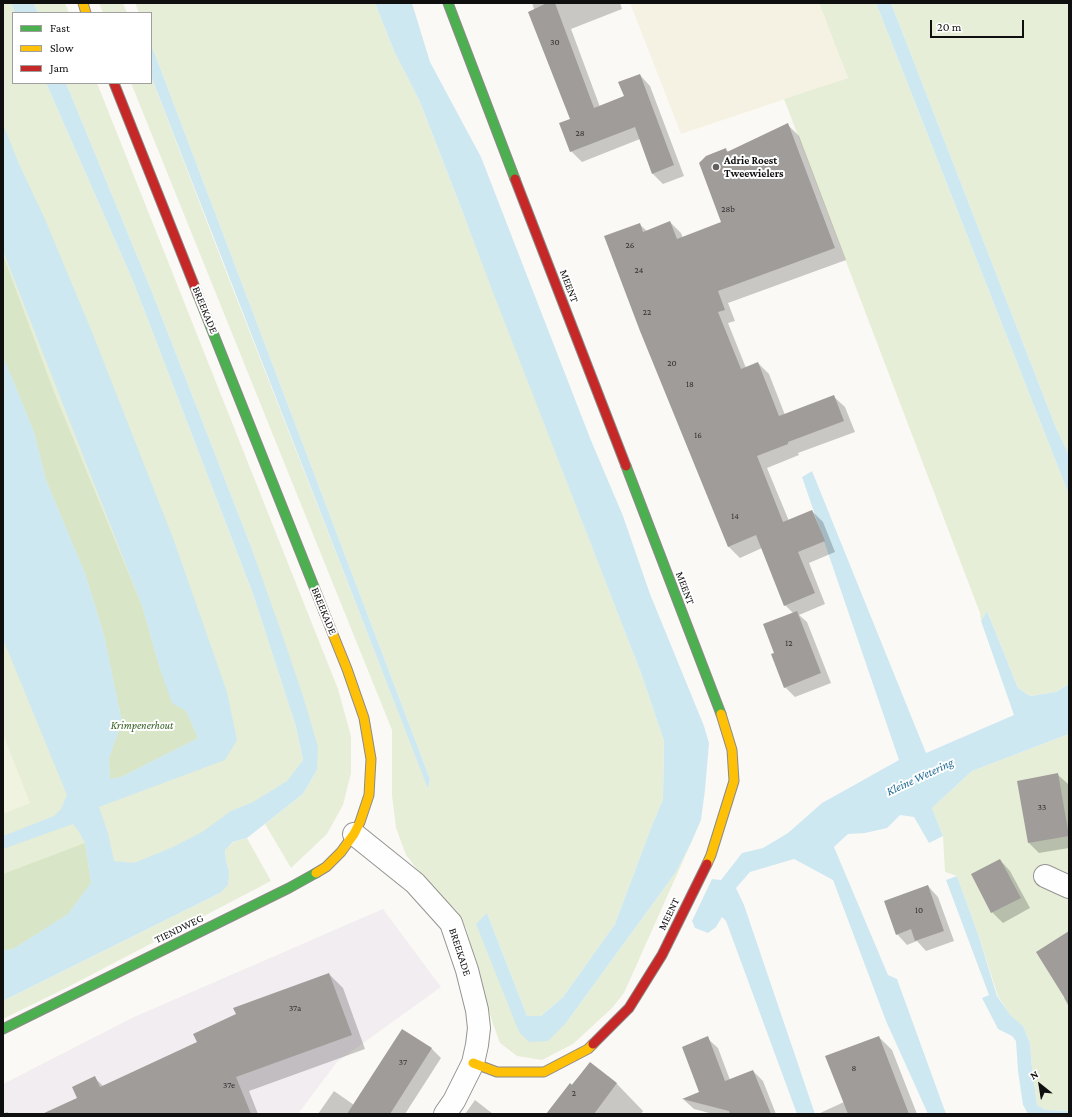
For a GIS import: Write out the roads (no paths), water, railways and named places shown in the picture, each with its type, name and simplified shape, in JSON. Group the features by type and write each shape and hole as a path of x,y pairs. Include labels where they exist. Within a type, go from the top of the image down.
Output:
{"street":[{"name":"MEENT","path":"448,3 724,722 732,750 734,781 711,855 662,955 629,1008 588,1050 544,1072 497,1072 473,1063"},
{"name":"BREEKADE","path":"114,84 344,662 364,718 371,759 369,795 360,822 354,834 415,883 451,923 467,970 477,1010 479,1028 477,1045 473,1063 454,1101 445,1114"},
{"name":"TIENDWEG","path":"3,1029 289,888 326,867 341,852 354,834"},
{"path":"1045,876 1069,887"}],"water":[{"path":"11,3 34,3 38,12 15,12"},
{"path":"375,3 412,3 430,62 481,157 590,438 623,516 650,594 704,726 709,743 701,820 676,872 566,1023 548,1041 529,1042 519,1032 476,924 487,913 527,1016 541,1016 563,997 615,924 663,799 664,741 641,673 420,102 394,51"},
{"path":"876,3 891,3 1056,428 1069,455 1069,495"},
{"path":"152,47 430,779 428,789 152,79"},
{"path":"46,84 66,84 154,297 250,544 283,637 318,747 317,770 303,794 247,838 233,842 225,850 229,871 228,885 220,893 3,1001 3,950 13,949 68,914 91,883 85,843 73,824 3,849 3,836 54,816 61,809 67,795 3,639 3,356 34,432 46,480 85,573 104,635 122,722 109,758 110,779 121,777 198,738 186,711 172,703 160,669 142,606 3,251 3,124 92,332 173,538 227,692 237,740 225,760 99,807 108,833 114,861 134,863 173,847 202,832 231,811 253,802 287,781 303,760 296,727 253,594 133,281"},
{"name":"Kleine Wetering","path":"812,471 926,753 1014,715 981,621 987,611 1018,688 1030,696 1056,692 1069,684 1069,734 972,771 932,808 943,836 929,843 914,817 900,815 887,828 865,833 848,834 834,847 888,975 897,979 946,1114 928,1114 886,1021 833,880 794,859 750,872 736,888 744,905 815,1114 797,1114 726,921 722,917 716,927 708,933 695,928 692,921 712,879 721,880 742,853 763,848 788,833 822,803 899,760 802,477"},
{"path":"957,876 979,937 997,996 1011,1016 1023,1026 1030,1043 1037,1105 1046,1110 1069,1111 1069,1114 1028,1114 1023,1105 1018,1071 1016,1041 1012,1036 998,1029 982,998 989,995 946,880"}],"place":[{"name":"Adrie Roest Tweewielers","path":"716,167"}],"park label":[{"name":"Krimpenerhout","path":"142,726"}]}
